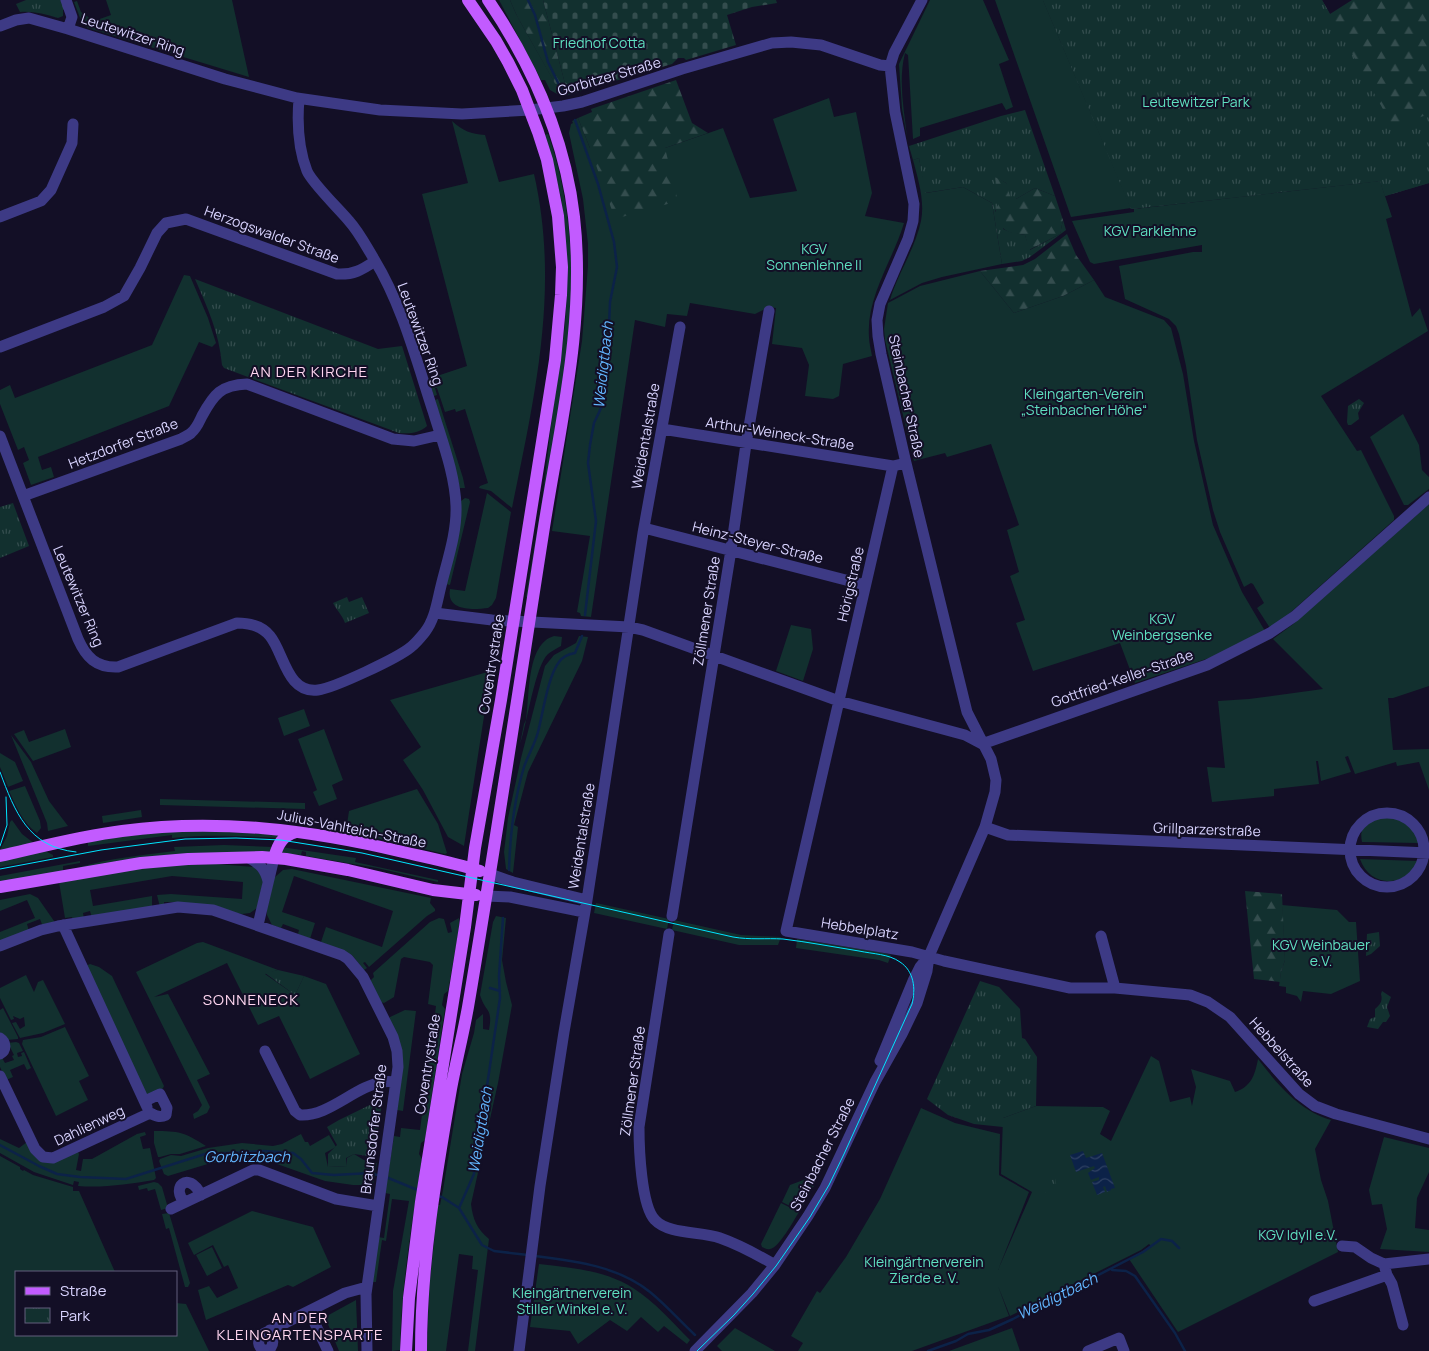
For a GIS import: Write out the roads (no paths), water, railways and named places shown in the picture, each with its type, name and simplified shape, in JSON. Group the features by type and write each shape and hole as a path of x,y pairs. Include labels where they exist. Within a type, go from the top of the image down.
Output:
{"main road":[{"name":"Coventrystraße","path":"421,1351 427,1203 424,1182 472,868 555,360 562,295 560,240 554,192 547,160 530,110 519,85 496,41 468,0"},
{"name":"Coventrystraße","path":"406,1351 409,1298 427,1203 436,1187 490,874 571,361 578,294 574,214 563,156 537,85 522,55 488,0"},
{"name":"Julius-Vahlteich-Straße","path":"0,856 97,835 162,827 224,825 266,827 352,840 472,868 490,874"},
{"path":"274,858 281,840 296,832"},
{"path":"0,887 142,863 173,860 274,858 348,870 433,890 486,896"}],"street":[{"path":"66,0 72,17 68,29"},
{"name":"Steinbacher Straße","path":"695,1351 733,1314 775,1265 799,1231 825,1188 875,1082 882,1056 913,981 929,956 985,827 995,792 996,780 991,759 969,717 906,463 878,336 877,320 880,304 908,239 913,221 914,204 894,112 890,66 894,53 922,0"},
{"name":"Leutewitzer Ring","path":"0,26 16,20 29,18 225,79 299,99 299,144 308,173 352,224 390,289 402,318 440,435 455,494 454,530 434,613 426,632 411,648 335,685 318,690 307,689 296,682 288,672 270,636 257,626 245,623 237,623 118,668 100,666 92,662 84,652 0,436"},
{"name":"Gorbitzer Straße","path":"299,99 380,110 462,114 530,110 582,102 682,69 772,43 792,42 821,45 880,65 890,66"},
{"path":"0,217 41,201 51,190 72,143 73,124"},
{"name":"Herzogswalder Straße","path":"0,347 104,307 124,296 157,233 166,223 176,220 186,219 337,274 348,274 362,270 375,261"},
{"name":"Zöllmener Straße","path":"672,916 731,550 746,444 769,311"},
{"name":"Weidentalstraße","path":"519,1351 564,1032 587,900 644,528 680,326"},
{"name":"Hetzdorfer Straße","path":"23,496 181,439 192,432 198,425 211,400 218,393 225,387 236,384 247,384 393,439 414,441 440,435"},
{"name":"Arthur-Weineck-Straße","path":"662,429 892,466"},
{"path":"892,466 906,463"},
{"name":"Hörigstraße","path":"786,931 892,466"},
{"name":"Gottfried-Keller-Straße","path":"982,744 1207,665 1270,633 1294,616 1429,497"},
{"name":"Heinz-Steyer-Straße","path":"644,528 865,585"},
{"path":"434,613 513,621 629,627 643,630 839,701 964,735 982,744"},
{"path":"1381,814 1389,814 1407,820 1416,827 1426,852 1420,868 1410,880 1399,886 1382,887 1372,884 1360,876 1353,866 1350,850 1354,833 1359,826 1369,818 1381,814"},
{"name":"Grillparzerstraße","path":"985,827 1008,835 1426,852"},
{"path":"250,858 260,864 266,872 268,882"},
{"path":"258,925 274,858"},
{"path":"490,874 513,882 587,900"},
{"path":"486,896 510,897 584,912"},
{"name":"Braunsdorfer Straße","path":"0,946 41,930 63,925 185,908 213,910 342,955 354,964 364,977 393,1037 397,1059 396,1082 367,1287 367,1351"},
{"path":"63,925 150,1113"},
{"name":"Hebbelplatz","path":"786,931 929,956"},
{"name":"Zöllmener Straße","path":"669,934 639,1127 638,1156 647,1204 655,1220 670,1229 719,1237 756,1253 775,1265"},
{"path":"1102,936 1115,988"},
{"name":"Hebbelstraße","path":"929,956 1070,988 1115,988 1190,995 1208,1002 1230,1017 1299,1094 1310,1103 1336,1114 1429,1139"},
{"path":"0,1038 5,1045 4,1051 0,1054"},
{"path":"265,1051 295,1110 300,1115 312,1115 383,1082 396,1082"},
{"name":"Dahlienweg","path":"0,1076 35,1149 43,1157 53,1158 150,1113 162,1117 166,1115 167,1108 160,1094 145,1101"},
{"path":"171,1209 247,1172 258,1170 336,1199 378,1206"},
{"path":"185,1202 179,1190 185,1182 190,1181 195,1184 201,1195"},
{"path":"1342,1246 1355,1248 1386,1269 1403,1325"},
{"path":"1314,1301 1386,1269 1429,1259"},
{"path":"270,1330 345,1293 367,1287"},
{"path":"309,1311 328,1351"},
{"path":"1088,1351 1119,1338 1124,1351"}],"water":[{"path":"1083,1151 1086,1158 1102,1153 1115,1188 1107,1192 1105,1186 1103,1187 1105,1192 1097,1195 1092,1182 1099,1180 1099,1177 1091,1180 1088,1173 1095,1168 1094,1166 1076,1172 1070,1155"}],"waterway":[{"name":"Weidigtbach","path":"528,0 535,15 548,62 564,95"},
{"name":"Weidigtbach","path":"575,120 598,184 614,242 617,267 610,302 608,350 602,406 594,423 588,463 596,521 585,615"},
{"name":"Weidigtbach","path":"509,870 515,805 524,767 537,736 549,685 559,662 562,658 575,653 582,636"},
{"name":"Weidigtbach","path":"503,918 499,976 500,998 474,1174 459,1208 482,1245 494,1251 528,1255"},
{"path":"490,988 500,991"},
{"name":"Gorbitzbach","path":"0,1145 57,1174 80,1177 126,1179 205,1154 264,1151 293,1153 301,1159 312,1173 334,1175 371,1173 380,1176"},
{"name":"Gorbitzbach","path":"386,1177 420,1191"},
{"name":"Gorbitzbach","path":"437,1196 442,1197 459,1208"},
{"name":"Weidigtbach","path":"928,1351 956,1341 968,1334 989,1330 1013,1319 1143,1252 1161,1239 1172,1241 1179,1248"},
{"name":"Weidigtbach","path":"535,1256 596,1266 624,1276 650,1292 695,1335"},
{"path":"1112,1270 1126,1271 1135,1276 1175,1333 1185,1351"}],"tram line":[{"path":"0,772 18,814 35,835 46,843 60,849 76,852"},
{"path":"0,846 7,825 6,797"},
{"path":"0,869 101,850 185,839 236,838 281,840 362,853 733,937 783,939 881,955 891,957 900,962 908,970 913,981 912,1004 829,1185 810,1217 776,1266 734,1315 697,1351"}],"district":[{"name":"AN DER KIRCHE","path":"309,371"},
{"name":"SONNENECK","path":"251,999"},
{"name":"AN DER KLEINGARTENSPARTE","path":"300,1326"}],"park label":[{"name":"Friedhof Cotta","path":"599,42"},
{"name":"Leutewitzer Park","path":"1196,101"},
{"name":"KGV Parklehne","path":"1150,230"},
{"name":"KGV Sonnenlehne II","path":"814,256"},
{"name":"Kleingarten-Verein „Steinbacher Höhe“","path":"1084,402"},
{"name":"KGV Weinbergsenke","path":"1162,626"},
{"name":"KGV Weinbauer e.V.","path":"1321,952"},
{"name":"KGV Idyll e.V.","path":"1298,1234"},
{"name":"Kleingärtnerverein Zierde e. V.","path":"924,1269"},
{"name":"Kleingärtnerverein Stiller Winkel e. V.","path":"572,1300"}]}
